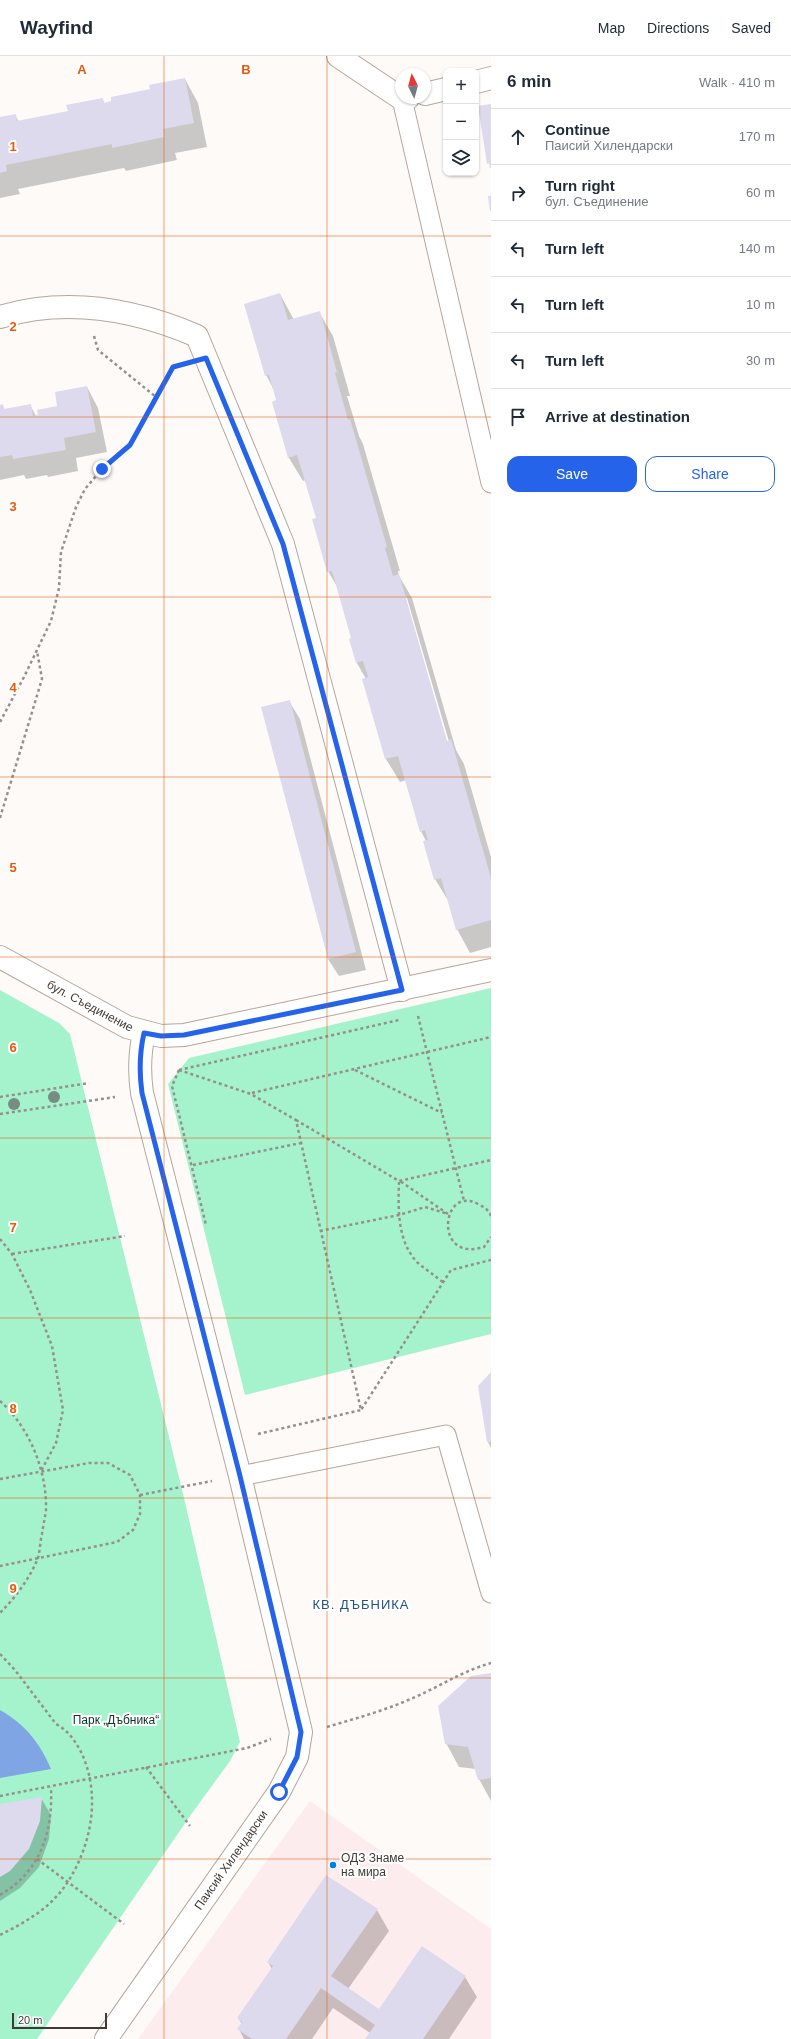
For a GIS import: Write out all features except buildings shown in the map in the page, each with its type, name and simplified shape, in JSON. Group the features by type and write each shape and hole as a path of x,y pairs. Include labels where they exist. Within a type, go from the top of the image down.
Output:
{"street":[{"path":"338,56 395,93"},
{"path":"479,81 491,78"},
{"path":"431,93 443,90"},
{"path":"0,317 15,312 65,306 104,309 164,322 197,336 283,544 402,990"},
{"name":"бул. Съединение","path":"0,957 106,1017 144,1033 161,1036 184,1035 491,970"},
{"name":"Паисий Хилендарски","path":"106,2039 279,1792 297,1757 301,1732 240,1476 142,1093 138,1070 144,1033"}],"lane":[{"path":"406,104 491,483"},
{"path":"240,1476 446,1435 491,1593"}],"path":[{"path":"88,308 98,350 156,397"},
{"path":"0,722 51,621 59,588 61,552 76,507 89,484 102,469 130,445 173,367 206,358"},
{"path":"0,818 42,679 36,651"},
{"path":"410,1018 425,1014"},
{"path":"418,1016 464,1201"},
{"path":"179,1070 402,1019"},
{"path":"251,1094 491,1037"},
{"path":"355,1069 442,1113"},
{"path":"179,1070 251,1094 399,1181 448,1214"},
{"path":"179,1070 172,1086 193,1165 207,1227"},
{"path":"0,1097 89,1083"},
{"path":"0,1114 121,1096"},
{"path":"296,1120 361,1410"},
{"path":"193,1165 301,1143"},
{"path":"399,1181 491,1160"},
{"path":"399,1181 398,1215 406,1244 418,1263 444,1283"},
{"path":"491,1216 489,1211 476,1203 464,1201 455,1205 448,1214 447,1228 452,1240 457,1246 469,1249 484,1247 491,1237"},
{"path":"320,1231 398,1215 425,1207 448,1214"},
{"path":"12,1254 125,1236"},
{"path":"0,1239 12,1254 30,1290 52,1346 63,1410 56,1443 41,1472"},
{"path":"254,1435 361,1410 451,1270 491,1260"},
{"path":"0,1401 7,1407 25,1431 34,1448 44,1484 46,1510 38,1558 20,1590 0,1613"},
{"path":"0,1479 88,1463 108,1463 130,1475 140,1495 140,1514 133,1530 117,1542 0,1566"},
{"path":"140,1495 212,1482"},
{"path":"0,1654 15,1670 56,1724 65,1729 76,1743 85,1760 91,1777 92,1811 86,1841 74,1871 67,1882 46,1906 24,1923 0,1936"},
{"path":"326,1727 382,1710 416,1697 469,1669 491,1663"},
{"path":"0,1796 52,1787 91,1777 247,1748 277,1737"},
{"path":"146,1767 190,1826"},
{"path":"0,1895 24,1877 37,1859 48,1836 52,1811 52,1787"},
{"path":"37,1859 124,1924"}],"shaded area":[{"name":"ОДЗ Знаме на мира","path":"310,1801 491,1929 491,2039 138,2039"}],"green space":[{"path":"491,988 491,1334 245,1395 168,1084 189,1058"},
{"name":"Парк „Дъбника“","path":"0,990 59,1023 70,1034 184,1498 240,1742 230,1761 190,1816 37,2039 0,2039"}],"water":[{"path":"0,1710 17,1722 31,1735 42,1750 51,1769 0,1778"}],"place":[{"name":"ОДЗ Знаме на мира","path":"333,1865"}],"district":[{"name":"КВ. ДЪБНИКА","path":"361,1604"}],"route":[{"path":"102,469 130,445 173,367 206,358 283,544 402,990 184,1035 161,1036 144,1033 140,1051 138,1070 142,1093 240,1476 301,1732 297,1757 279,1792"}]}
